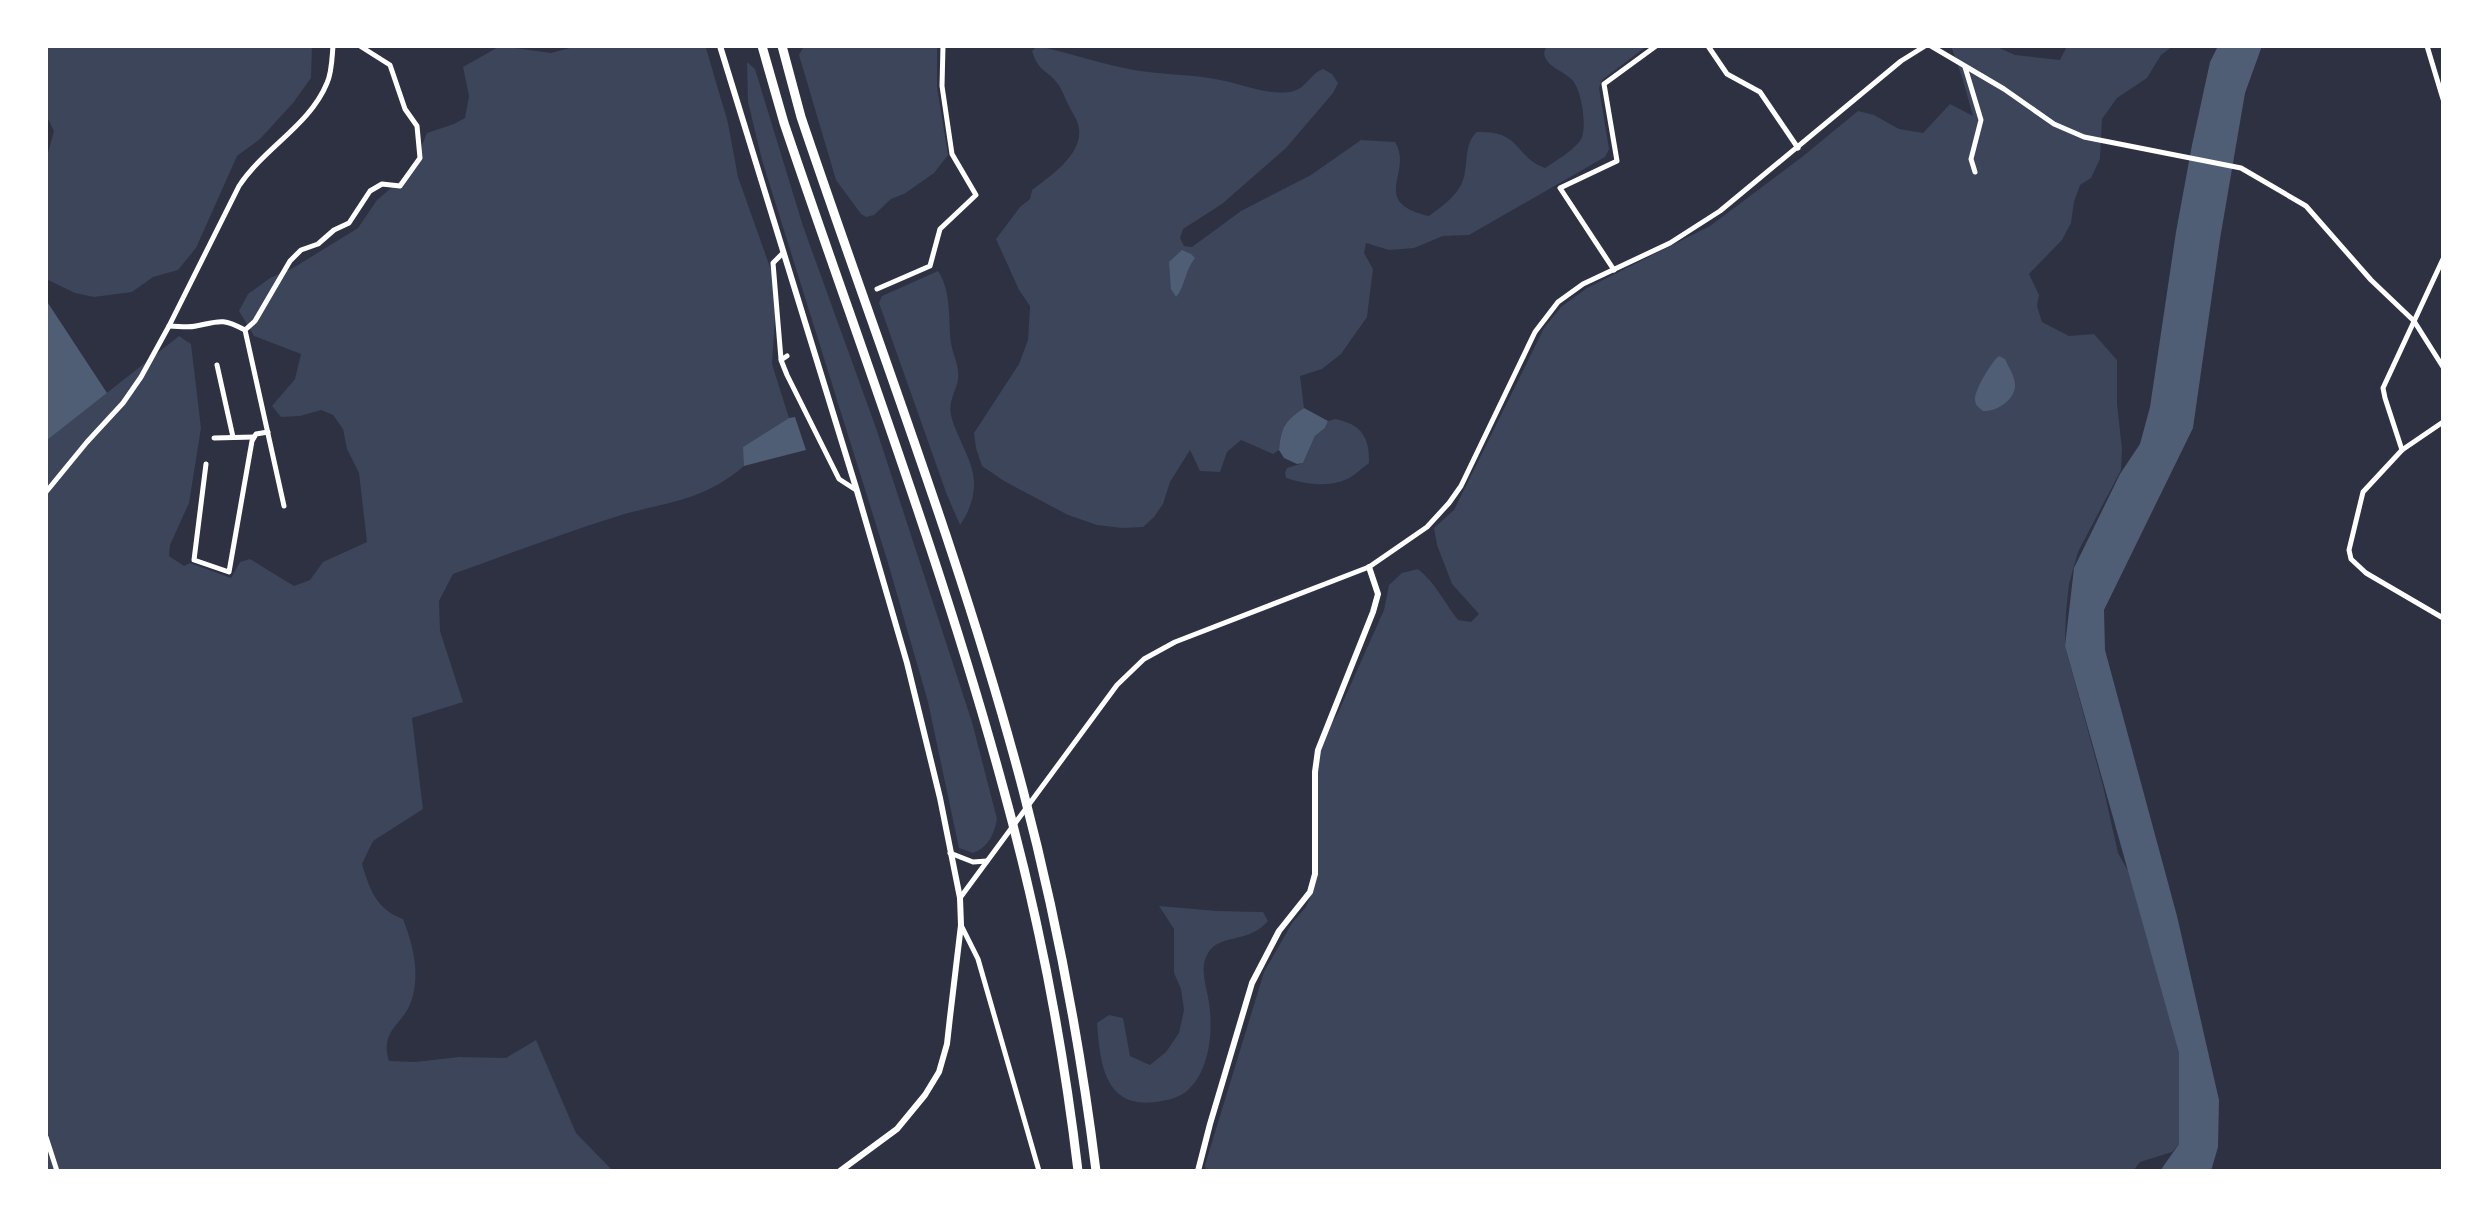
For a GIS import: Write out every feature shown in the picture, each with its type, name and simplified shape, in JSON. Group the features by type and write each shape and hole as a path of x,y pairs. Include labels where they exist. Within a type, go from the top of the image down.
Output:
{"highway":[{"path":"762,46 803,181 943,587 1004,791 1055,1011 1078,1171"},
{"path":"782,46 801,117 960,580 1022,787 1072,1008 1096,1171"}],"street":[{"path":"46,492 123,403 169,326 245,177 304,117 329,81 333,46"},
{"path":"245,330 255,321 290,261 301,250 318,244 334,230 349,223 370,191 382,184 400,186 420,158 417,126 405,109 390,65 360,46"},
{"path":"720,46 907,663 940,798 960,898 961,925 947,1044 939,1072 897,1129 840,1171"},
{"path":"877,289 930,266 940,229 976,195 952,154 942,86 943,46"},
{"path":"1614,270 1560,188 1617,161 1604,84 1656,46"},
{"path":"1708,46 1727,74 1760,92 1798,148"},
{"path":"960,898 1117,685 1144,659 1175,642 1369,567 1427,527 1461,486 1535,332 1558,302 1583,284 1670,243 1720,211 1901,61 1928,46 2004,89 2054,124 2084,137 2237,167 2306,206 2371,280 2414,321 2443,367"},
{"path":"2427,46 2443,99"},
{"path":"1965,66 1981,120 1971,159 1975,172"},
{"path":"783,253 773,263 784,358 839,479 857,491"},
{"path":"2402,450 2383,388 2443,259"},
{"path":"169,326 194,326 211,320 245,330"},
{"path":"245,330 284,506"},
{"path":"217,365 233,437"},
{"path":"2443,422 2402,450 2363,492 2349,550 2351,559 2366,573 2443,618"},
{"path":"214,438 254,437 268,432"},
{"path":"206,464 194,560 229,572 254,437"},
{"path":"1198,1171 1252,983 1279,931 1310,892 1315,874 1315,772 1318,750 1373,612 1378,594 1369,567"},
{"path":"950,853 973,862 988,861"},
{"path":"961,925 978,959 1039,1171"},
{"path":"46,1137 57,1171"}],"shaded area":[{"path":"46,46 312,46 311,78 260,139 237,156 196,248 178,270 153,277 132,292 94,297 75,293 46,279 46,160 54,131 46,115"},
{"path":"500,46 551,53 577,46 706,48 728,123 738,177 777,287 772,364 789,418 744,447 744,466 698,494 594,524 453,574 439,601 440,631 463,702 412,718 423,809 373,841 362,864 375,898 386,910 403,919 414,958 412,999 387,1041 389,1061 506,1058 536,1040 576,1133 613,1171 46,1171 46,441 179,336 191,344 201,428 189,503 170,545 169,556 184,566 190,563 231,578 240,562 250,559 294,586 310,580 323,562 367,542 359,473 347,449 343,429 333,415 321,410 281,417 272,406 295,379 301,354 254,336 239,311 248,294 270,278 293,268 358,228 377,200 402,179 416,160 427,133 465,118 469,96 463,67"},
{"path":"804,46 937,46 937,87 948,155 934,173 904,194 891,199 874,215 866,217 861,214 836,180 799,55"},
{"path":"1037,46 1134,70 1209,78 1276,92 1294,91 1323,69 1332,74 1338,83 1333,93 1286,148 1222,204 1183,229 1180,238 1184,246 1192,247 1241,211 1311,175 1361,140 1395,142 1400,164 1396,194 1401,203 1411,210 1429,216 1461,185 1469,143 1477,132 1502,135 1545,168 1580,141 1584,129 1576,86 1547,61 1544,54 1547,46 1647,46 1602,80 1599,88 1609,149 1605,157 1469,235 1443,236 1414,248 1389,250 1366,243 1364,253 1373,269 1367,317 1341,354 1322,369 1300,376 1304,408 1285,425 1279,450 1273,454 1241,440 1227,452 1220,472 1200,471 1190,450 1170,482 1163,504 1154,517 1143,527 1122,528 1097,525 1068,515 1004,481 982,466 976,448 974,433 1019,364 1028,340 1030,306 1019,290 996,239 1020,207 1030,199 1032,190 1070,156 1079,139 1077,123 1061,89 1035,58 1032,51"},
{"path":"1951,46 1995,46 2015,55 2060,60 2066,48 2072,46 2173,46 2161,55 2147,78 2117,98 2102,119 2100,159 2091,178 2080,185 2071,223 2062,240 2029,274 2039,295 2037,306 2042,322 2069,336 2094,334 2117,360 2121,470 2078,552 2069,584 2065,646 2118,853 2131,876 2156,958 2179,1053 2182,1094 2179,1144 2172,1152 2140,1162 2133,1171 1206,1171 1205,1165 1264,972 1292,923 1306,907 1316,882 1317,766 1321,741 1338,713 1384,610 1389,585 1402,573 1418,569 1424,574 1458,620 1471,622 1479,614 1452,584 1434,528 1454,510 1544,328 1561,307 1587,288 1710,226 1858,111 1874,115 1899,129 1923,133 1950,104 1973,116"},
{"path":"2218,46 2262,46 2245,93 2193,428 2104,610 2105,650 2177,916 2219,1100 2218,1147 2211,1171 2160,1171 2179,1144 2179,1053 2065,646 2074,568 2120,474 2140,444 2150,407 2192,145 2210,62"},
{"path":"747,62 755,69 803,226 876,428 972,722 997,819 990,839 973,853 959,848 928,702 888,563 762,160 748,102"},
{"path":"1182,250 1195,258 1176,297 1171,289 1169,262"},
{"path":"938,271 947,297 951,343 958,370 951,415 974,476 972,501 960,525 879,303 882,296"},
{"path":"46,300 107,393 46,441"},
{"path":"1999,356 2005,359 2015,381 2014,390 2004,404 1983,411 1976,404 1976,394 1984,376"},
{"path":"1304,408 1328,421 1315,436 1303,463 1297,464 1284,458 1279,450 1280,442 1285,425"},
{"path":"795,417 806,450 744,466 743,447"},
{"path":"1335,419 1351,424 1362,433 1368,446 1369,463 1340,482 1309,483 1286,478 1287,468 1303,463 1315,436 1328,421"},
{"path":"1159,906 1263,912 1268,921 1253,933 1216,945 1207,956 1204,973 1210,1008 1209,1046 1196,1080 1178,1097 1139,1102 1125,1098 1108,1080 1100,1053 1097,1023 1109,1015 1123,1018 1130,1056 1150,1065 1166,1052 1179,1033 1184,1010 1181,989 1174,973 1174,929"}]}
